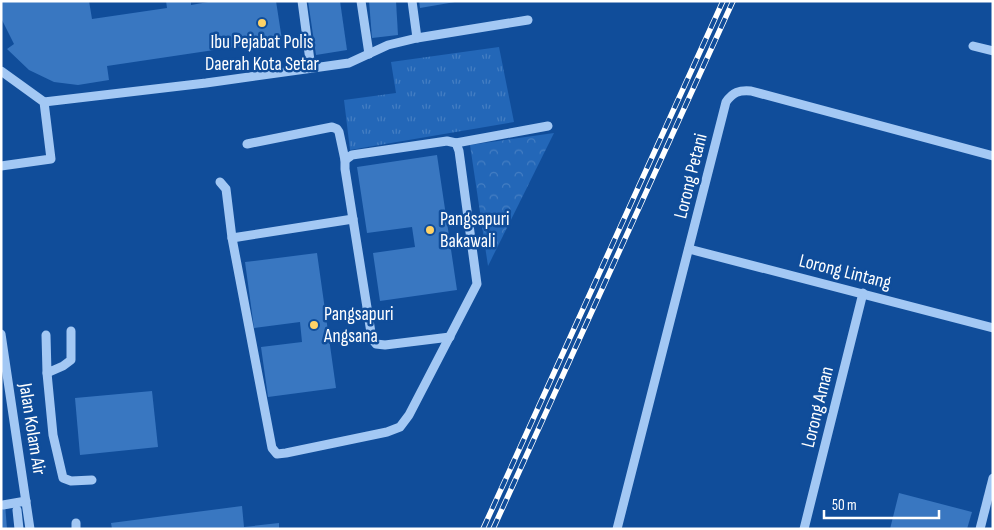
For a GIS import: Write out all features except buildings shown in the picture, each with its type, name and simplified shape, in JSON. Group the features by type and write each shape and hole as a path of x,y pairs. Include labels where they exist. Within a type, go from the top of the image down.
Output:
{"street":[{"path":"302,1 311,68"},
{"path":"360,1 369,54"},
{"path":"412,1 417,38"},
{"path":"1,71 44,102 206,83 349,63 388,44 528,20"},
{"path":"973,46 993,51"},
{"name":"Lorong Petani","path":"617,529 726,102 730,96 736,91 752,91 993,156"},
{"path":"1,166 51,159 44,102"},
{"path":"345,160 352,155 447,141 456,143 548,126"},
{"path":"247,144 332,127 337,129 345,160 372,339 376,344 385,345 450,337"},
{"path":"220,182 226,189 232,238 272,448 277,454 387,432 400,427 410,415 477,284 459,151 456,143"},
{"path":"232,238 353,219"},
{"name":"Lorong Lintang","path":"689,249 993,328"},
{"name":"Lorong Aman","path":"804,529 863,293"},
{"path":"47,373 71,360 71,331"},
{"name":"Jalan Kolam Air","path":"1,334 30,529"},
{"path":"46,335 47,373 53,435 63,478 71,481 92,480"},
{"path":"980,529 993,478"},
{"path":"3,505 26,501"},
{"path":"17,510 20,529"}],"green space":[{"path":"499,47 514,122 350,150 344,100 396,93 391,62"},
{"path":"554,133 488,266 470,145"}],"railway":[{"path":"483,529 723,1"},
{"path":"493,529 733,1"}],"place":[{"name":"Ibu Pejabat Polis Daerah Kota Setar","path":"262,23"},
{"name":"Pangsapuri Bakawali","path":"430,230"},
{"name":"Pangsapuri Angsana","path":"314,325"}]}
